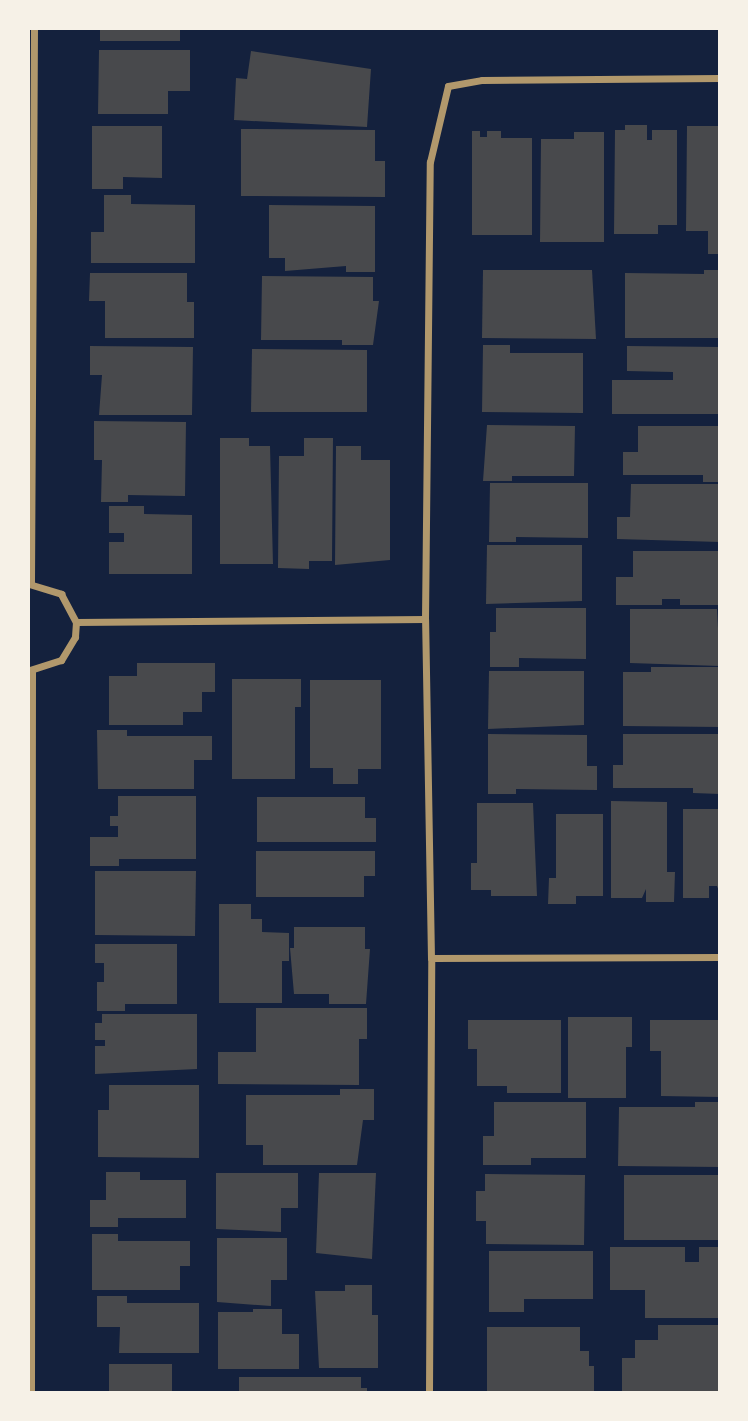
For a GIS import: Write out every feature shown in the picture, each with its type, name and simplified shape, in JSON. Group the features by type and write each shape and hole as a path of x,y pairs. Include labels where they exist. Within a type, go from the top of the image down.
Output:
{"street":[{"path":"31,1393 30,670 61,660 75,637 76,622 61,594 30,584 34,28"},
{"path":"429,1393 431,958 425,619 430,162 448,86 482,80 720,78"},
{"path":"76,622 425,619"},
{"path":"431,958 720,957"}],"building":[{"path":"100,28 180,28 180,41 100,41"},
{"path":"99,50 190,50 190,91 168,91 168,114 98,114"},
{"path":"251,51 371,69 367,127 234,120 236,78 247,79"},
{"path":"625,125 647,125 647,140 652,140 652,130 677,130 677,225 658,225 658,234 614,234 615,130 625,130"},
{"path":"92,126 162,126 162,178 123,177 123,189 92,189"},
{"path":"687,126 720,126 720,254 708,254 708,231 686,231"},
{"path":"241,129 375,130 375,161 385,161 385,197 241,196"},
{"path":"472,131 480,131 480,137 487,137 487,131 501,131 501,138 532,138 532,235 472,235"},
{"path":"574,132 604,132 604,242 540,242 541,139 574,139"},
{"path":"104,195 131,195 131,204 195,205 195,263 91,263 91,232 104,232"},
{"path":"269,205 375,206 375,272 346,272 346,266 285,271 285,258 269,258"},
{"path":"483,270 592,270 596,339 482,338"},
{"path":"704,270 720,270 720,338 625,338 625,273 704,274"},
{"path":"90,273 187,273 187,302 194,302 194,338 105,338 105,301 89,301"},
{"path":"262,276 373,277 373,301 379,301 373,345 342,345 342,340 261,340"},
{"path":"483,345 510,345 510,353 583,353 583,413 482,412"},
{"path":"90,346 193,347 192,415 99,415 102,375 90,375"},
{"path":"627,346 720,347 720,414 612,414 612,380 673,380 673,372 627,371"},
{"path":"252,349 367,350 367,412 251,412"},
{"path":"94,421 186,422 185,496 128,495 128,502 101,502 102,460 94,460"},
{"path":"487,425 575,426 574,476 512,476 512,481 483,481"},
{"path":"638,426 720,426 720,482 703,482 703,475 623,475 623,452 638,452"},
{"path":"220,438 249,438 249,446 270,446 273,564 220,564"},
{"path":"304,438 333,438 332,561 309,561 309,569 278,568 279,456 304,456"},
{"path":"336,446 361,446 361,460 390,460 390,560 335,565"},
{"path":"490,483 588,483 588,538 516,537 516,542 489,542"},
{"path":"631,484 720,484 720,542 617,539 617,517 630,517"},
{"path":"109,506 144,506 144,514 192,515 192,574 109,574 109,542 124,542 124,533 109,533"},
{"path":"487,545 582,545 582,601 486,604"},
{"path":"633,551 719,551 720,605 680,605 680,599 662,599 662,605 616,605 616,577 633,577"},
{"path":"496,608 586,608 586,659 519,658 519,667 490,667 490,632 496,632"},
{"path":"630,609 717,609 720,666 630,663"},
{"path":"137,663 215,663 215,692 202,692 202,712 183,712 183,725 109,725 109,676 137,676"},
{"path":"651,667 720,667 720,727 623,726 623,672 651,672"},
{"path":"489,671 584,671 584,725 488,729"},
{"path":"232,679 301,679 301,707 295,707 295,779 232,779"},
{"path":"310,680 381,680 381,769 358,769 358,784 333,784 333,768 310,768"},
{"path":"97,730 127,730 127,736 212,736 212,760 194,760 194,789 98,789"},
{"path":"488,734 587,735 587,766 597,766 597,790 516,789 516,794 488,794"},
{"path":"623,734 720,734 720,794 693,793 693,788 613,788 613,765 623,765"},
{"path":"118,796 196,796 196,859 119,859 119,866 90,866 90,837 118,837 118,826 110,826 110,816 118,816"},
{"path":"257,797 365,797 365,818 376,818 376,842 257,842"},
{"path":"611,801 667,802 667,872 675,872 674,902 646,902 646,889 642,898 611,898"},
{"path":"477,803 533,803 537,896 491,896 491,890 471,890 471,863 477,863"},
{"path":"683,809 720,809 720,894 717,886 709,886 709,898 683,898"},
{"path":"556,814 603,814 603,896 576,896 576,904 548,904 549,878 556,878"},
{"path":"256,851 375,851 375,876 364,876 364,897 256,897"},
{"path":"95,871 196,871 195,936 95,935"},
{"path":"219,904 251,904 251,919 262,919 262,932 289,933 289,961 282,961 282,1003 219,1003"},
{"path":"294,927 365,927 365,949 370,949 366,1004 329,1004 329,994 294,994 290,948 294,948"},
{"path":"95,944 177,944 177,1004 125,1004 125,1011 97,1011 97,982 104,982 104,963 95,963"},
{"path":"256,1008 367,1008 367,1039 359,1039 359,1085 218,1084 218,1052 256,1052"},
{"path":"102,1014 197,1014 197,1069 95,1074 95,1046 105,1046 105,1040 95,1040 95,1023 102,1023"},
{"path":"568,1017 632,1017 632,1047 626,1047 626,1098 568,1098"},
{"path":"468,1020 561,1020 561,1093 507,1093 507,1086 477,1086 477,1049 468,1049"},
{"path":"650,1020 720,1020 720,1097 661,1096 661,1051 650,1051"},
{"path":"109,1085 199,1085 199,1158 98,1157 98,1110 109,1110"},
{"path":"340,1089 374,1089 374,1120 363,1120 357,1165 263,1165 263,1145 246,1145 246,1095 340,1095"},
{"path":"494,1102 586,1102 586,1158 531,1158 531,1165 483,1165 483,1136 494,1136"},
{"path":"695,1102 720,1102 720,1167 618,1166 619,1107 695,1107"},
{"path":"106,1172 140,1172 140,1180 186,1180 186,1218 118,1218 118,1227 90,1227 90,1200 106,1200"},
{"path":"216,1173 298,1173 298,1208 281,1208 281,1232 216,1229"},
{"path":"319,1173 376,1173 372,1259 316,1253"},
{"path":"485,1174 585,1175 584,1245 486,1244 486,1221 476,1221 476,1191 485,1191"},
{"path":"624,1175 720,1175 720,1240 624,1240"},
{"path":"92,1234 118,1234 118,1241 190,1241 190,1266 180,1266 180,1290 92,1290"},
{"path":"217,1238 287,1238 287,1280 271,1280 271,1306 217,1302"},
{"path":"610,1247 685,1247 685,1262 699,1262 699,1247 720,1247 720,1318 645,1318 645,1290 610,1290"},
{"path":"489,1251 593,1251 593,1299 524,1299 524,1312 489,1312"},
{"path":"345,1285 372,1285 372,1315 378,1315 378,1368 319,1368 315,1291 345,1291"},
{"path":"97,1296 127,1296 127,1303 199,1303 199,1353 119,1353 120,1327 97,1327"},
{"path":"253,1309 282,1309 282,1334 299,1334 299,1369 218,1369 218,1312 253,1312"},
{"path":"658,1325 720,1325 720,1391 622,1391 622,1358 635,1358 635,1340 658,1340"},
{"path":"487,1327 580,1327 580,1351 589,1351 589,1366 594,1366 594,1393 487,1393"},
{"path":"109,1364 172,1364 172,1393 109,1393"},
{"path":"239,1377 361,1377 361,1388 367,1388 367,1393 239,1393"}]}
